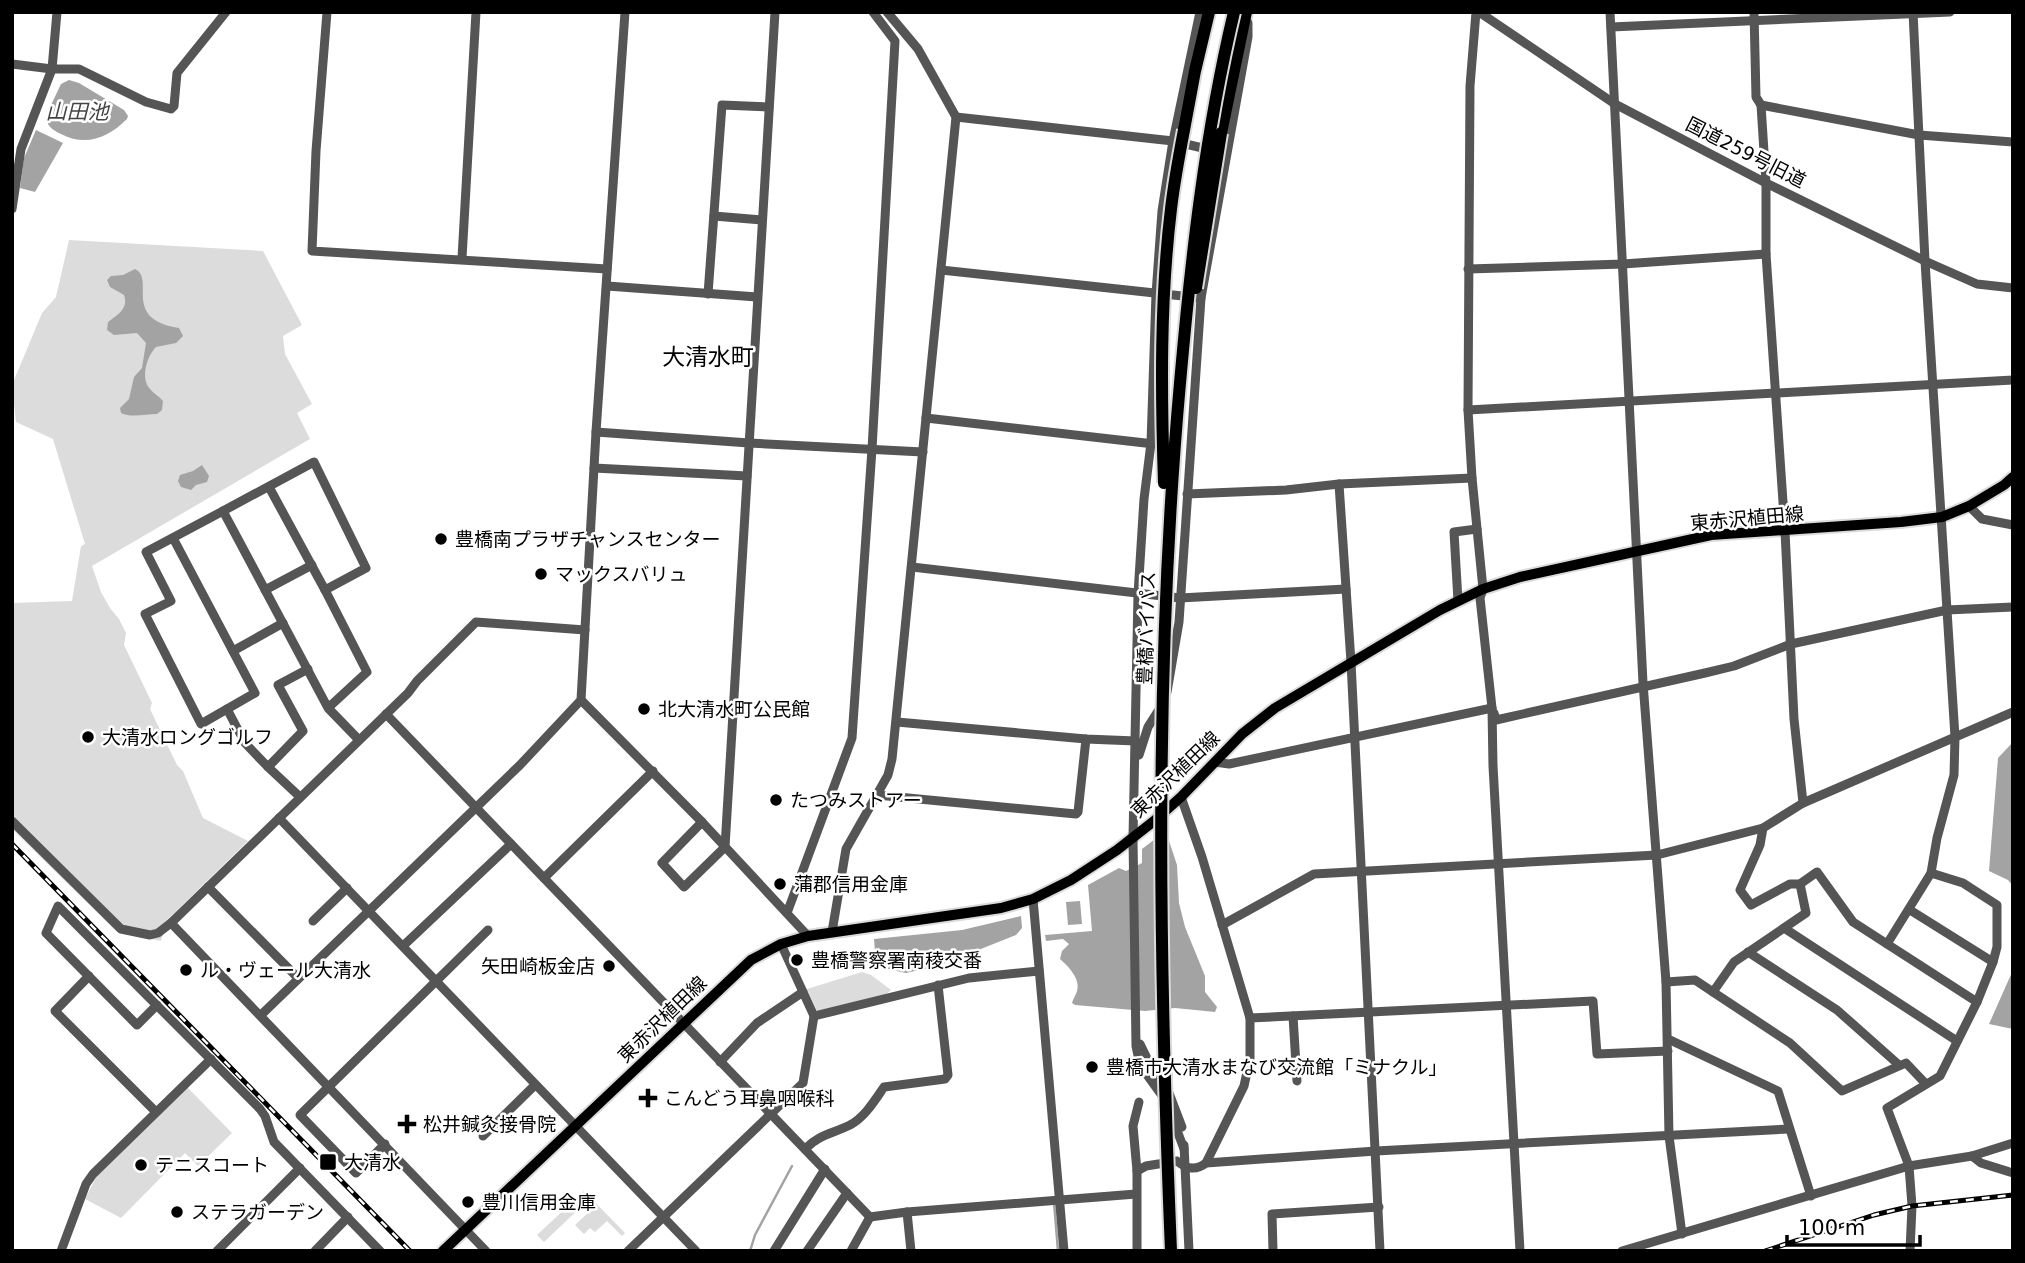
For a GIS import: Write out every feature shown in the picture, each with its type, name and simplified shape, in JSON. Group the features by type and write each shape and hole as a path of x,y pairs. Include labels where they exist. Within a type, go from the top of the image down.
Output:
{"highway":[{"path":"1167,561 1161,386 1165,280 1171,208 1195,71 1209,12"},
{"name":"豊橋バイパス","path":"1171,1251 1161,972 1160,792 1170,491 1203,171 1234,12"},
{"path":"1186,318 1196,293 1221,133 1247,12"}],"main road":[{"name":"東赤沢植田線","path":"443,1251 742,967 781,944 808,936 1001,908 1033,899 1072,880 1133,838 1181,797 1242,734 1275,708 1458,601 1483,589 1520,577 1712,535 1942,517 1969,506 2013,477"}],"street":[{"path":"12,209 21,149 52,69 57,12"},
{"path":"12,64 79,69 146,102 171,109 174,106 177,73 226,12"},
{"path":"327,12 316,151 312,250 607,268"},
{"path":"462,258 476,12"},
{"path":"261,1015 547,737 581,699 625,12"},
{"path":"702,822 662,863 684,887 725,847 775,12"},
{"path":"787,913 852,738 872,449 895,40 873,12"},
{"path":"832,932 846,849 888,775 892,759 956,117 918,49 887,12"},
{"path":"1189,1251 1184,1149 1166,1101 1140,1065 1136,1046 1138,1021 1133,838 1138,594 1144,499 1151,443 1162,211 1173,141 1200,12"},
{"path":"1136,774 1138,757 1148,727 1167,695 1177,644 1201,298 1248,37 1247,12"},
{"path":"1477,12 1470,86 1468,410 1483,589 1480,598 1492,708 1520,1251"},
{"name":"国道259号旧道","path":"1477,12 1615,104 1766,183 1978,284 2013,288"},
{"path":"1610,12 1644,686 1666,982 1669,1136 1682,1234"},
{"path":"1611,27 1754,16 1950,12"},
{"path":"1888,944 1931,873 1937,838 1955,775 1913,13"},
{"path":"1754,16 1756,97 1761,105 1766,183 1766,254 1786,531 1794,719 1802,803"},
{"path":"708,294 722,105 769,107"},
{"path":"1761,105 1919,135 2013,142"},
{"path":"956,117 1173,141 1226,153"},
{"path":"714,216 762,220"},
{"path":"1468,270 1623,264 1766,254"},
{"path":"941,270 1201,298"},
{"path":"607,286 757,297"},
{"path":"1468,410 2013,380"},
{"path":"926,418 1190,449"},
{"path":"596,432 923,452"},
{"path":"173,538 255,693 201,724 145,614 171,601 146,552 314,462 366,568 325,590"},
{"path":"594,468 747,476"},
{"path":"1187,494 1472,478"},
{"path":"1339,484 1351,662 1380,1251"},
{"path":"269,487 367,672 328,708"},
{"path":"1969,506 1982,519 2013,525"},
{"path":"223,512 328,708 359,740"},
{"path":"1458,601 1454,532 1477,529"},
{"path":"265,590 312,565"},
{"path":"912,567 1180,598 1346,589"},
{"path":"1492,708 1496,720 1734,667 1791,644 1947,610 2013,607"},
{"path":"12,821 121,929 150,935 158,933 386,714 476,622 585,631"},
{"path":"233,651 283,623"},
{"path":"268,767 303,731 278,685 308,669"},
{"path":"581,699 702,822 808,936"},
{"path":"1215,762 1229,764 1492,708"},
{"path":"226,709 245,743 300,797"},
{"path":"1222,925 1314,874 1657,855 1763,828 1802,803 2013,712"},
{"path":"386,714 870,1217"},
{"path":"897,722 1086,740 1136,741"},
{"path":"877,795 1076,814 1079,811 1086,740"},
{"path":"544,878 653,771"},
{"path":"1181,797 1250,1018 1250,1058 1244,1086 1206,1163"},
{"path":"279,818 696,1251"},
{"path":"1763,828 1760,845 1740,890 1751,905 1790,884 1800,884 1817,872 1853,922 1977,1002"},
{"path":"403,946 511,844"},
{"path":"1910,1251 1912,1206 1909,1166 1887,1108 1940,1076 1977,1002 1997,947 1997,905 1964,883 1931,873"},
{"path":"1713,992 1734,962 1806,913 1800,884"},
{"path":"208,887 298,978"},
{"path":"313,921 347,888"},
{"path":"1033,899 1064,1251"},
{"path":"157,1005 137,1026 46,933 58,906 157,1005 211,1059 260,1109 274,1142 380,1251"},
{"path":"1910,910 1993,962"},
{"path":"171,923 486,1251"},
{"path":"1784,928 1957,1041"},
{"path":"385,1144 356,1173 300,1115 488,930"},
{"path":"628,1251 803,1083 814,1016 781,944"},
{"path":"1748,952 1838,1010 1899,1065"},
{"path":"814,1016 969,978 1039,971"},
{"path":"89,976 55,1012 156,1112"},
{"path":"1666,982 1695,980 1790,1043 1842,1091 1906,1063 1925,1083"},
{"path":"805,1149 820,1136 856,1121 884,1087 945,1079 948,1075 938,985"},
{"path":"720,1062 757,1023 803,992"},
{"path":"1250,1018 1593,1001 1597,1054 1668,1051"},
{"path":"1293,1016 1297,1081"},
{"path":"1668,1039 1778,1091 1811,1196"},
{"path":"61,1251 89,1179 211,1059"},
{"path":"483,1136 535,1085"},
{"path":"1137,1251 1137,1171 1133,1126 1139,1102"},
{"path":"1137,1171 1146,1166 1177,1161 1185,1168 1196,1168 1206,1163 1376,1151 1789,1129"},
{"path":"1622,1251 1645,1248 1682,1234 1909,1166 1972,1156 2013,1143"},
{"path":"1972,1156 1981,1163 2013,1173"},
{"path":"216,1251 300,1168"},
{"path":"774,1251 825,1169"},
{"path":"807,1251 847,1193"},
{"path":"870,1217 1136,1194"},
{"path":"1273,1251 1272,1214 1379,1207"},
{"path":"907,1212 911,1251"},
{"path":"315,1251 348,1217"},
{"path":"851,1251 870,1217"}],"shaded area":[{"path":"69,240 263,251 302,325 283,336 285,354 312,404 297,413 310,439 92,566 101,592 126,633 124,645 152,703 150,709 177,765 183,771 203,818 248,841 167,920 161,941 117,932 12,829 12,603 72,601 81,546 85,544 53,439 16,422 12,385 42,313 56,297"},
{"path":"862,972 871,975 891,990 883,997 817,1011 807,989"},
{"path":"187,1087 232,1133 198,1166 185,1153 121,1218 85,1199 97,1176"},
{"path":"584,1191 625,1233 622,1236 607,1221 595,1232 590,1228 584,1234 575,1225 589,1212 583,1205 544,1242 537,1235"}],"water":[{"name":"山田池","path":"69,80 79,83 124,110 127,119 104,136 88,140 70,138 53,130 48,124 52,103 61,84"},
{"path":"36,130 63,143 35,192 20,188 24,158"},
{"path":"135,269 141,274 143,281 145,308 161,323 179,328 183,336 176,343 156,347 148,361 145,379 152,391 163,401 162,410 157,414 134,416 121,413 120,408 129,399 134,377 142,368 146,343 137,333 114,335 107,330 108,322 121,311 125,300 124,295 110,287 107,280 111,276 123,275"},
{"path":"202,465 209,476 207,482 196,485 191,490 181,487 178,481 180,475"},
{"path":"2013,742 2013,886 2008,880 1989,871 1998,758"},
{"path":"1165,835 1177,865 1179,903 1185,927 1205,976 1205,992 1217,1007 1215,1012 1175,1008 1145,1011 1075,1005 1072,1003 1077,982 1060,959 1062,951 1069,944 1063,939 1046,941 1045,935 1092,931 1088,885 1119,868 1126,871 1142,863 1142,849 1159,836"},
{"path":"1080,901 1082,924 1068,925 1066,902"},
{"path":"1021,916 1022,928 1016,935 938,966 906,973 876,964 874,939 962,930"},
{"path":"2013,970 2013,1029 1989,1024"}],"waterway":[{"path":"750,1251 755,1235 792,1166"},
{"path":"1054,1202 1058,1251"}],"railway":[{"path":"12,844 410,1251"},
{"path":"1765,1251 1874,1215 1912,1206 2013,1195"}],"place":[{"name":"豊橋南プラザチャンスセンター","path":"441,539"},
{"name":"マックスバリュ","path":"541,574"},
{"name":"北大清水町公民館","path":"644,709"},
{"name":"大清水ロングゴルフ","path":"88,737"},
{"name":"たつみストアー","path":"776,800"},
{"name":"蒲郡信用金庫","path":"780,884"},
{"name":"豊橋警察署南稜交番","path":"797,960"},
{"name":"矢田崎板金店","path":"609,966"},
{"name":"ル・ヴェール大清水","path":"186,970"},
{"name":"豊橋市大清水まなび交流館「ミナクル」","path":"1092,1067"},
{"name":"こんどう耳鼻咽喉科","path":"648,1098"},
{"name":"松井鍼灸接骨院","path":"407,1124"},
{"name":"大清水","path":"328,1162"},
{"name":"テニスコート","path":"141,1165"},
{"name":"豊川信用金庫","path":"468,1202"},
{"name":"ステラガーデン","path":"177,1212"}],"district":[{"name":"大清水町","path":"708,357"}]}
